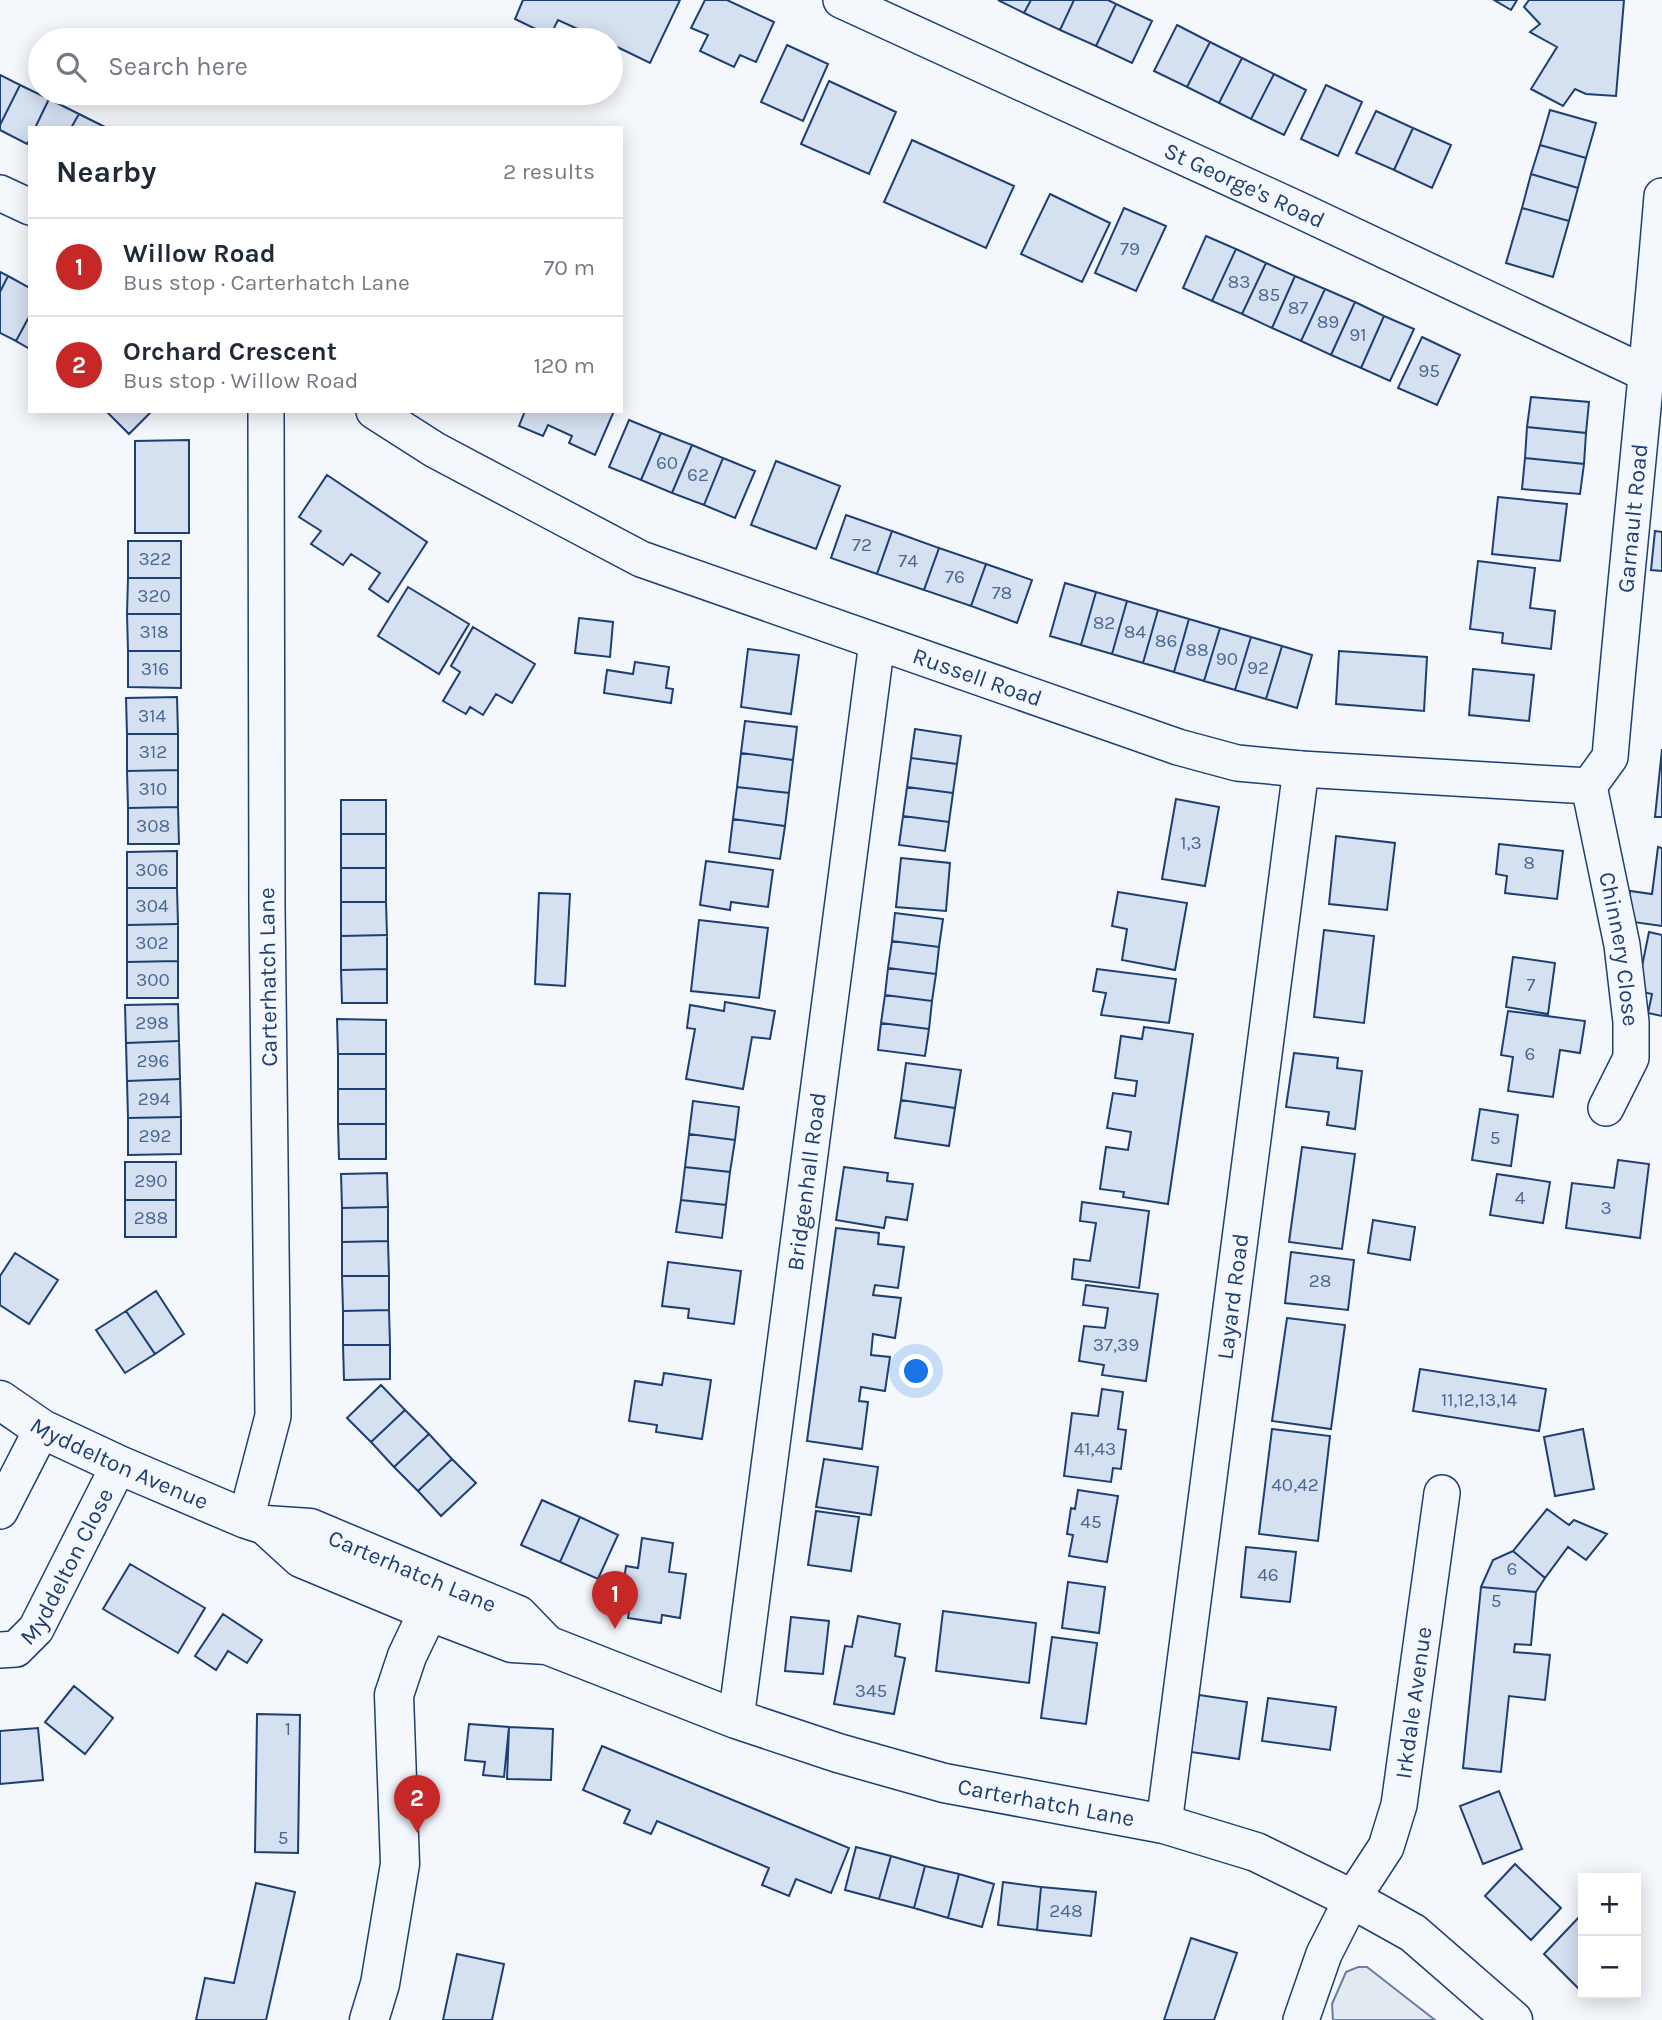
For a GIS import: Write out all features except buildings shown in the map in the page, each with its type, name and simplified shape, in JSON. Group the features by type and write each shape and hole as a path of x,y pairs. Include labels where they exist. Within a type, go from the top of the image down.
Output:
{"street":[{"name":"St George's Road","path":"841,0 1297,209 1647,374"},
{"path":"0,193 28,206"},
{"name":"Garnault Road","path":"1589,786 1610,757 1662,196"},
{"name":"Carterhatch Lane","path":"266,413 267,907 273,1416 255,1522 310,1528 512,1643 547,1645 736,1718 838,1753 944,1783 1164,1824 1256,1852 1352,1899 1413,1933 1513,2020"},
{"name":"Russell Road","path":"377,413 435,450 641,559 1178,747 1237,763 1589,786"},
{"name":"Bridgenhall Road","path":"736,1718 877,642"},
{"name":"Layard Road","path":"1164,1824 1301,769"},
{"name":"Chinnery Close","path":"1589,786 1622,945 1631,1022 1631,1058 1606,1108"},
{"name":"Myddelton Avenue","path":"0,1400 42,1429 119,1465 255,1522"},
{"path":"0,1511 42,1429"},
{"name":"Myddelton Close","path":"0,1650 16,1649 36,1629 119,1465"},
{"name":"Irkdale Avenue","path":"1301,2020 1324,1954 1352,1899 1386,1847 1399,1805 1442,1493"},
{"path":"369,2020 380,1984 400,1864 394,1695 407,1656 435,1597"}],"shaded area":[{"path":"1367,1967 1435,2020 1333,2020 1332,2004 1346,1972"}],"place":[{"name":"Willow Road","path":"615,1629"},
{"name":"Orchard Crescent","path":"417,1833"}]}
